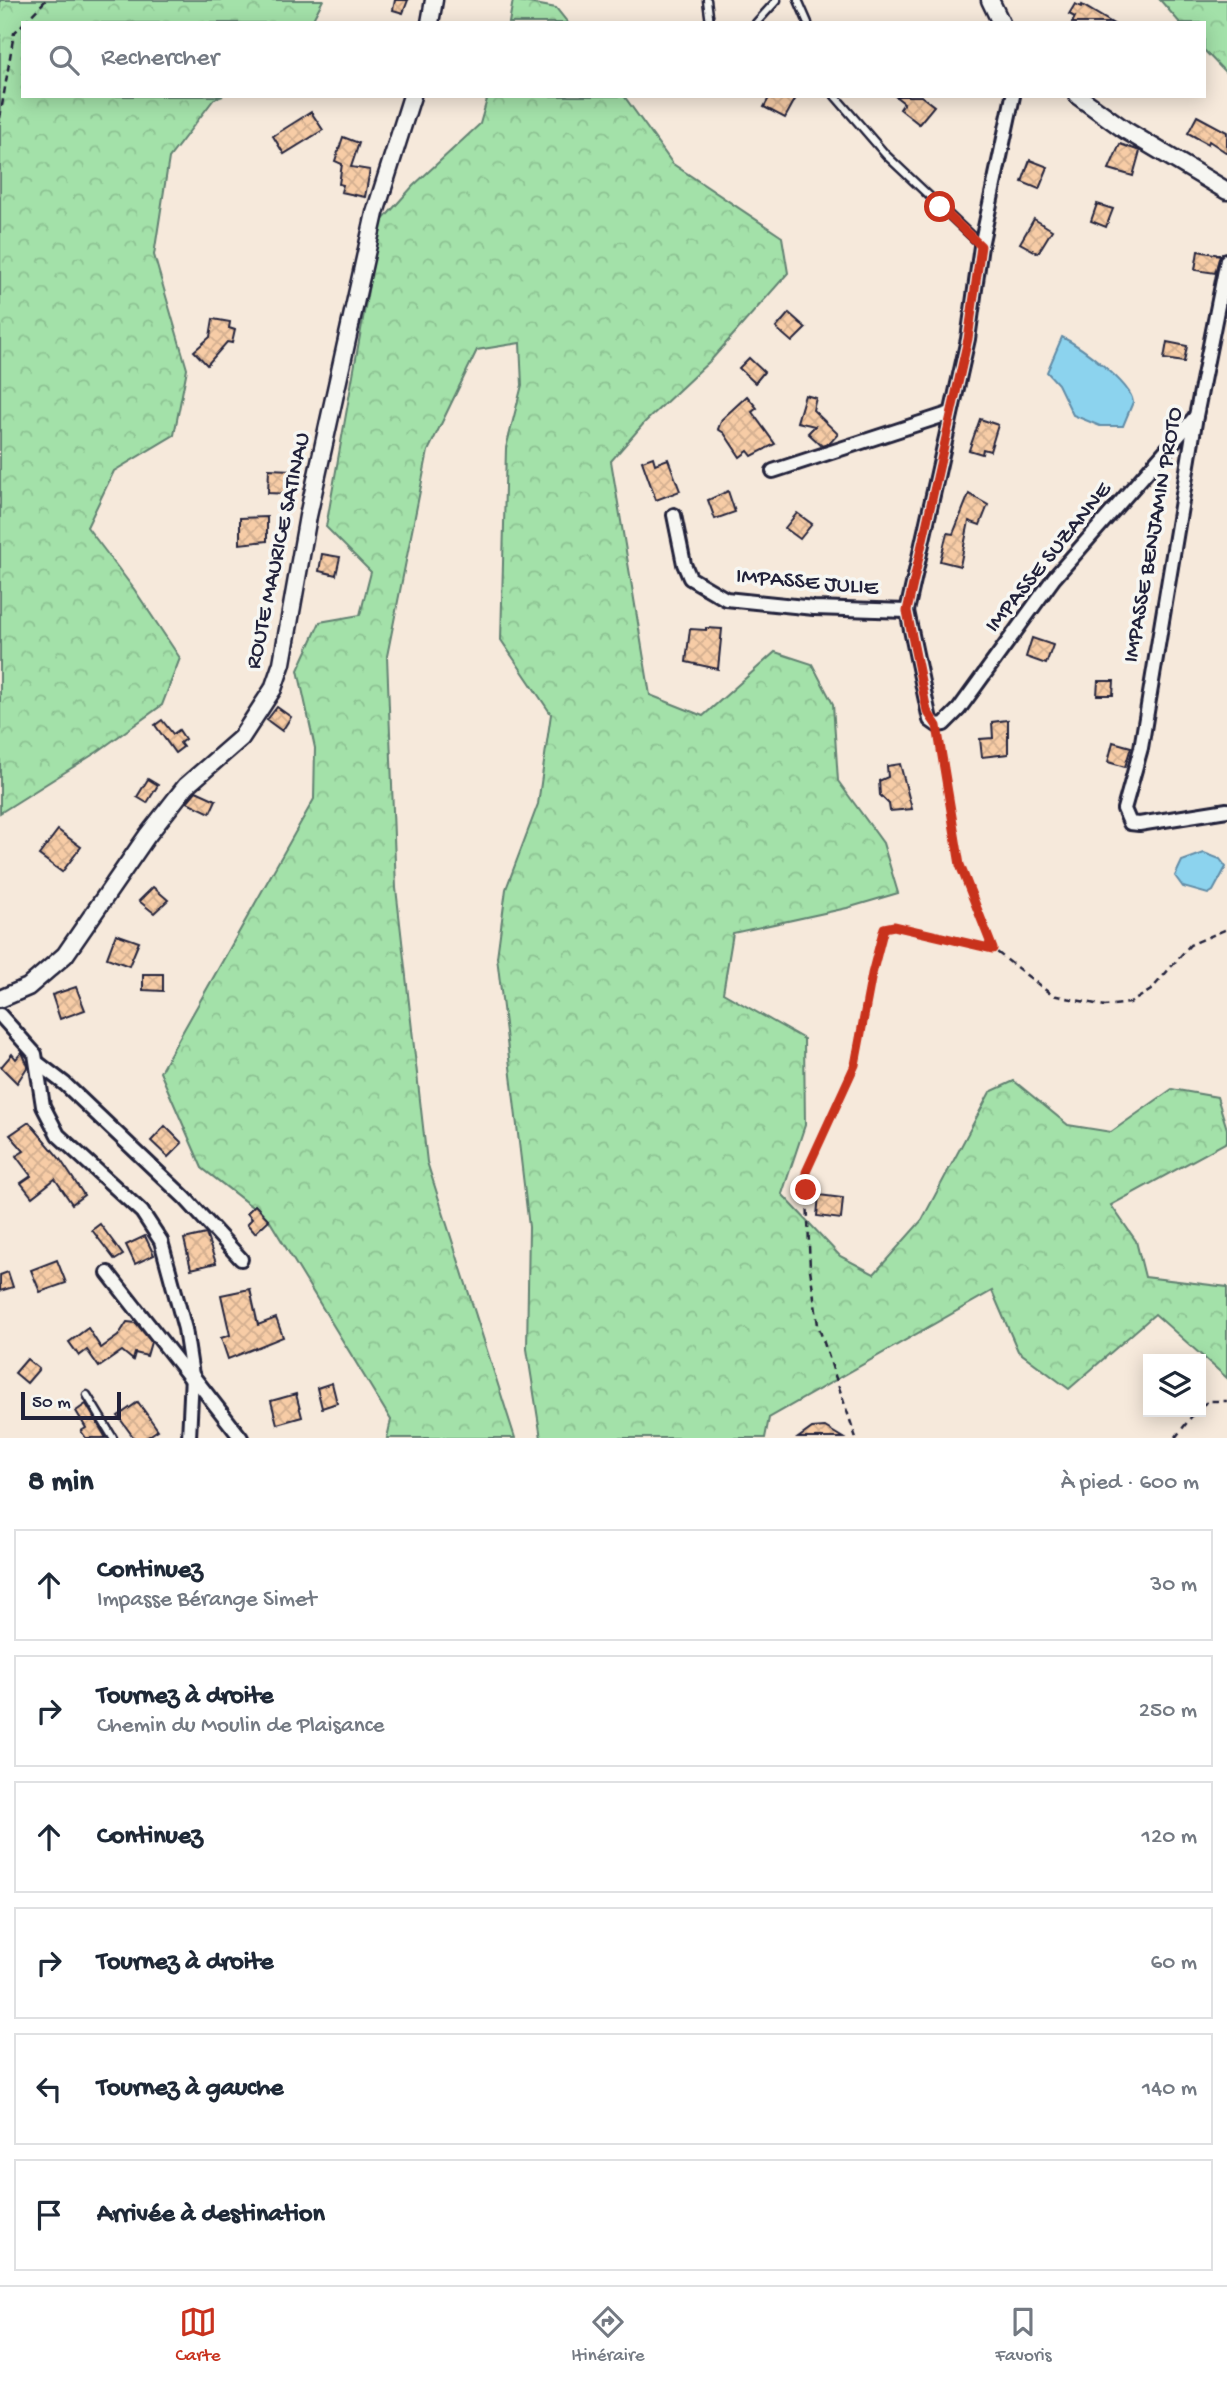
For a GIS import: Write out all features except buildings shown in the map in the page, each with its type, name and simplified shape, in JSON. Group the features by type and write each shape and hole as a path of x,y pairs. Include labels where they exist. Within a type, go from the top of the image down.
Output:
{"main road":[{"path":"430,21 434,0"},
{"path":"990,0 1000,21"},
{"name":"ROUTE MAURICE SATINAU","path":"0,999 28,988 65,955 147,836 186,786 241,738 273,689 282,663 308,516 375,213 411,98"},
{"path":"1081,98 1125,130 1227,191"}],"street":[{"path":"937,726 927,711 907,611 968,339 981,246 1013,98"},
{"name":"IMPASSE BENJAMIN PROTO","path":"1227,260 1196,416 1141,748 1124,809 1130,823 1139,824 1227,810"},
{"path":"773,471 951,413"},
{"name":"IMPASSE SUZANNE","path":"937,726 944,724 958,709 1054,578 1196,416"},
{"name":"IMPASSE JULIE","path":"674,515 684,564 690,578 726,599 814,608 907,611"},
{"path":"0,1014 35,1054 43,1106 54,1129 142,1212 161,1241 185,1329 192,1377 189,1438"},
{"path":"38,1064 65,1084 185,1198 241,1259"},
{"path":"108,1273 241,1438"}],"lane":[{"path":"706,0 710,21"},
{"path":"759,21 777,0"},
{"path":"798,0 806,21"},
{"path":"837,98 886,155 981,246"},
{"path":"87,1395 113,1438"}],"path":[{"path":"25,21 46,0"},
{"path":"0,118 14,33 21,25"},
{"path":"937,726 960,865 993,949"},
{"path":"856,1438 818,1325 810,1269 806,1172 855,1065 874,962 884,928 894,926 993,949 1052,995 1105,1006 1130,1003 1150,990 1190,945 1227,929"},
{"path":"1206,1403 1227,1401"},
{"path":"1175,1438 1191,1417"}],"green space":[{"path":"0,0 323,0 312,21 21,21 21,98 217,98 169,158 154,255 187,369 174,435 114,471 87,527 134,589 180,658 162,705 97,752 0,813"},
{"path":"513,0 556,8 566,21 509,21"},
{"path":"1160,0 1227,0 1227,74 1206,52 1206,21 1178,21"},
{"path":"487,98 625,98 673,164 782,237 788,273 712,359 645,422 611,461 650,695 703,716 775,652 812,664 833,704 838,781 883,843 898,893 847,908 733,933 723,993 804,1039 805,1125 782,1194 840,1256 874,1274 922,1220 990,1092 1014,1081 1068,1125 1111,1132 1172,1089 1217,1097 1227,1129 1227,1142 1111,1205 1136,1241 1145,1277 1227,1287 1227,1378 1206,1359 1206,1354 1200,1354 1155,1314 1069,1389 1018,1351 992,1291 769,1418 765,1438 541,1438 527,1349 529,1227 497,957 506,889 538,804 551,714 501,640 506,448 522,385 520,343 477,350 428,451 387,656 396,888 427,1162 515,1438 387,1438 391,1420 269,1220 202,1168 160,1072 314,799 315,748 298,670 320,622 360,615 371,572 326,527 380,223 413,186 480,124"}],"water":[{"path":"1062,337 1104,366 1124,385 1133,402 1123,426 1100,426 1073,415 1058,384 1047,372"},
{"path":"1204,853 1220,859 1226,867 1213,891 1208,894 1183,887 1175,876 1182,861"}],"route":[{"path":"806,1190 806,1172 855,1065 872,974 884,928 894,926 993,949 960,865 937,726 930,720 927,711 907,611 968,339 981,246 940,207"}]}
